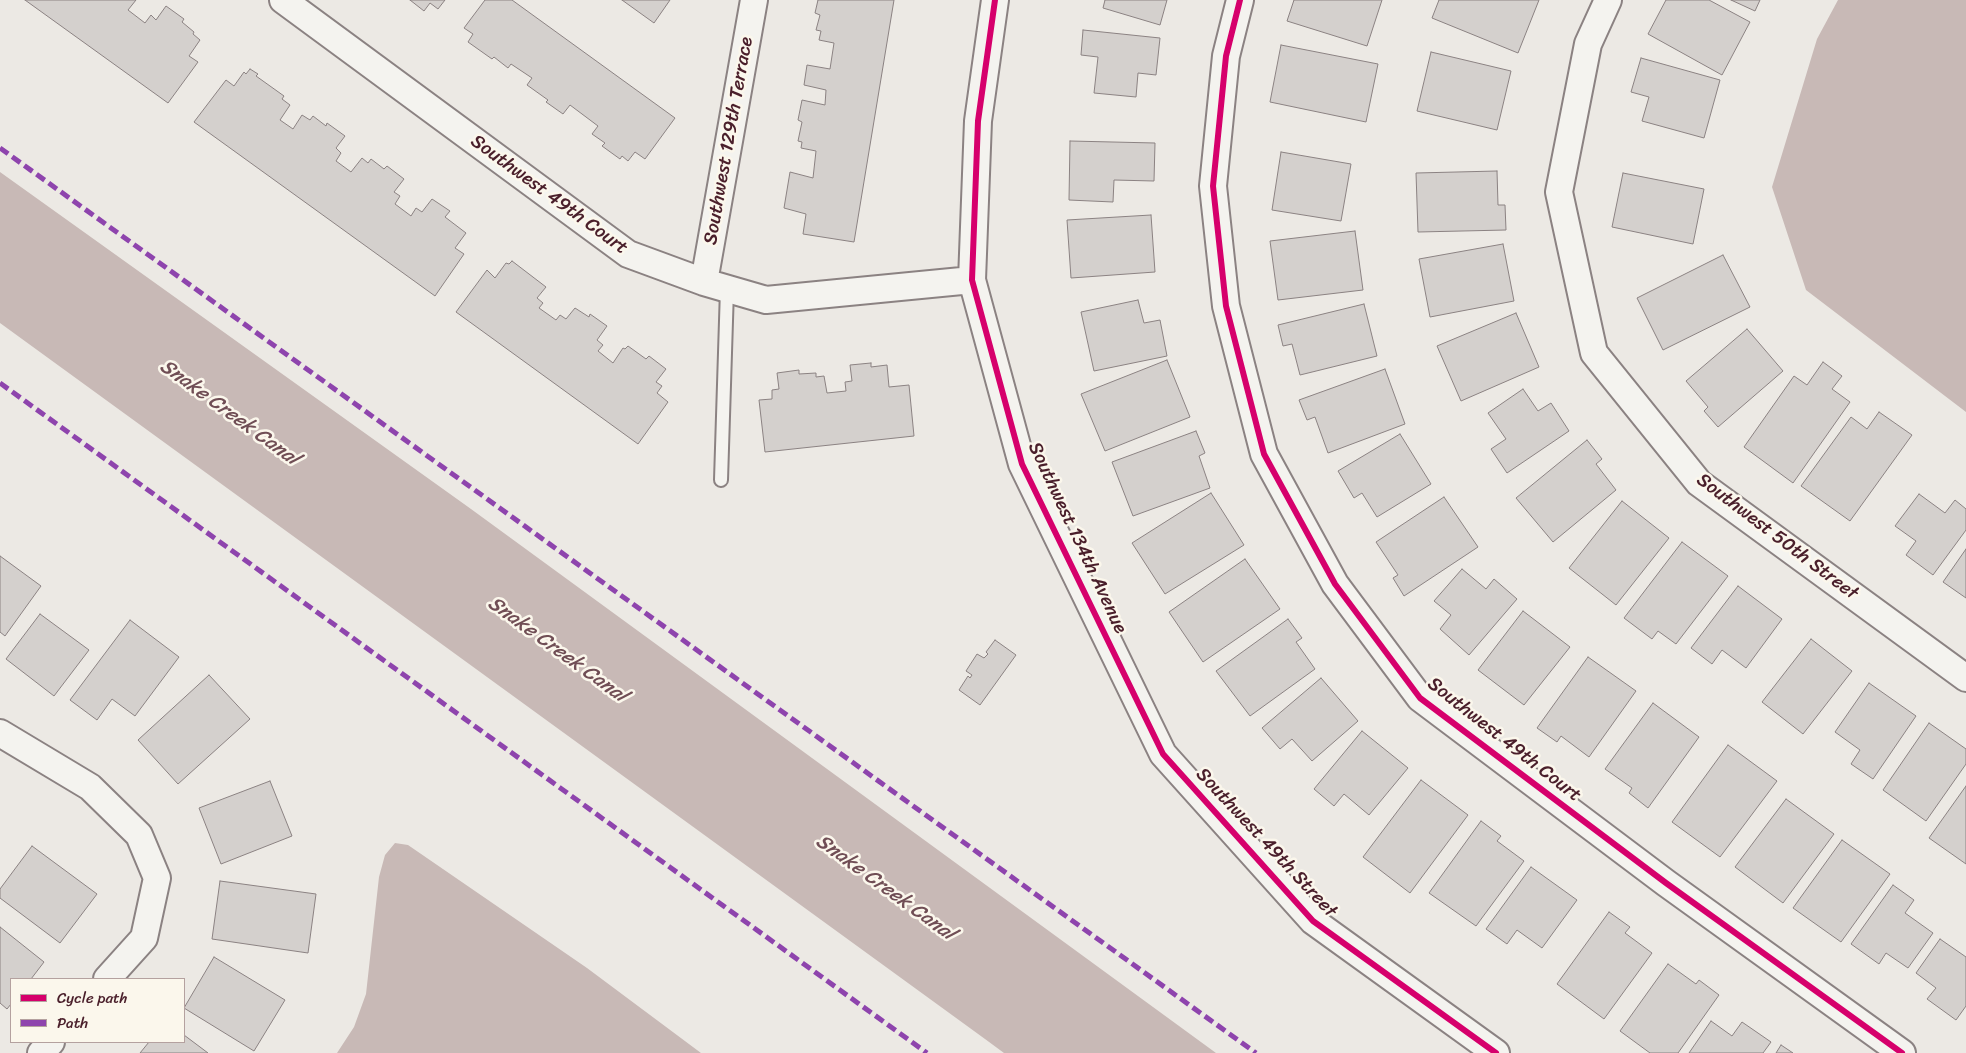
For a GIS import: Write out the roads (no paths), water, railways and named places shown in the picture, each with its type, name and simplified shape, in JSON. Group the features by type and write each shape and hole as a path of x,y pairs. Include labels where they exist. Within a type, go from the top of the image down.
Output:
{"street":[{"name":"Southwest 49th Court","path":"283,0 628,254 716,285 766,300 972,280"},
{"name":"Southwest 129th Terrace","path":"716,285 754,0"},
{"name":"Southwest 134th Avenue","path":"995,0 978,122 972,280 1022,464 1164,754"},
{"name":"Southwest 49th Court","path":"1240,0 1226,56 1213,186 1226,306 1264,454 1335,584 1420,698 1666,883 1902,1053"},
{"name":"Southwest 50th Street","path":"1608,0 1588,44 1559,192 1594,353 1699,482 1966,678"},
{"path":"0,734 90,787 139,835 156,878 144,938 107,978"},
{"name":"Southwest 49th Street","path":"1164,754 1313,921 1496,1053"},
{"path":"41,1053 50,1043"}],"lane":[{"path":"716,285 721,480"}],"water":[{"path":"1838,0 1966,0 1966,412 1806,290 1772,187 1817,39"},
{"name":"Snake Creek Canal","path":"0,172 471,509 1216,1053 1004,1053 0,323"},
{"path":"395,843 408,845 587,968 701,1053 337,1053 354,1027 366,994 379,877 385,855"}]}
